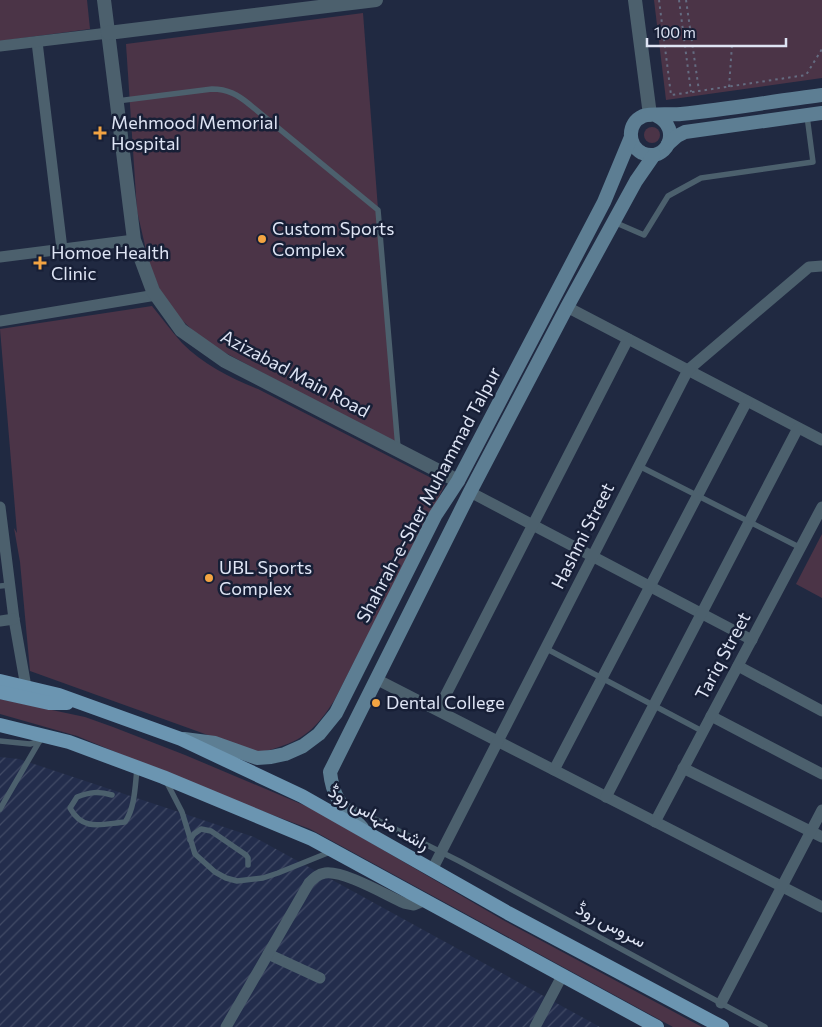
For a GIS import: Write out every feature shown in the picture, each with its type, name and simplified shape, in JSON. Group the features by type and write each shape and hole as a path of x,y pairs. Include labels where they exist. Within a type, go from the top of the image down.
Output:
{"main road":[{"path":"822,95 680,114 643,116 631,130 631,137 636,148 641,152 654,155 664,149 677,136 685,132 822,113"},
{"path":"654,115 668,124 670,130 668,144"},
{"name":"Shahrah-e-Sher Muhammad Talpur","path":"181,739 215,743 257,758 285,754 303,746 319,734 336,713 435,516 458,481 604,202 631,137"},
{"name":"Shahrah-e-Sher Muhammad Talpur","path":"364,831 337,800 331,787 330,772 470,492 567,307 636,181 654,155"},
{"name":"راشد منہاس روڈ","path":"0,681 80,703 181,739 302,796 432,870 722,1027"},
{"path":"0,692 49,703 80,703"},
{"path":"0,725 69,742 163,776 334,850 658,1027"},
{"path":"657,993 712,1027"}],"street":[{"name":"Azizabad Main Road","path":"104,0 134,240 153,291 181,330 225,361 458,481"},
{"path":"0,46 376,0"},
{"path":"636,0 654,115"},
{"path":"37,42 62,249"},
{"path":"0,257 134,240"},
{"name":"Hashmi Street","path":"432,870 688,370 808,268 822,266"},
{"path":"0,321 156,295"},
{"path":"567,307 822,440"},
{"path":"438,710 628,339"},
{"path":"554,770 747,401"},
{"path":"606,796 798,428"},
{"path":"470,492 752,640"},
{"path":"0,506 5,586 14,619 26,687"},
{"name":"Tariq Street","path":"655,822 822,507"},
{"path":"0,621 14,619"},
{"path":"738,666 822,711"},
{"path":"376,679 822,908"},
{"path":"711,716 822,774"},
{"path":"683,768 822,837"},
{"path":"721,1003 822,810"},
{"path":"226,1027 309,883 316,876 324,873 342,874 404,903 414,905 426,900"},
{"path":"268,954 320,978"},
{"path":"535,1027 562,976"}],"lane":[{"path":"117,101 212,89 228,91 250,104 378,210 398,450"},
{"path":"614,222 644,235 668,196 701,178 813,162 807,115"},
{"path":"639,466 800,548"},
{"path":"545,648 702,731"},
{"path":"0,741 30,744 53,738"},
{"path":"0,809 38,742"},
{"path":"112,795 90,792 76,797 70,808 76,818 90,825 125,822 132,805 138,767"},
{"path":"163,776 182,812 195,854 215,872 237,881 272,876 334,850"},
{"name":"سروس روڈ","path":"337,800 441,852 765,1027"},
{"path":"190,840 201,829 211,831 246,855 248,865"}],"path":[{"path":"659,0 671,96 806,75 822,49"},
{"path":"678,0 691,92"},
{"path":"686,0 699,91"},
{"path":"663,33 683,30"},
{"path":"664,39 684,36"},
{"path":"729,87 732,45"}],"shaded area":[{"path":"0,0 87,0 90,29 0,41"},
{"path":"654,0 822,0 822,78 666,100"},
{"name":"Custom Sports Complex","path":"363,13 396,444 205,342 167,306 150,267 137,211 126,44"},
{"path":"652,127 658,129 660,135 658,141 652,143 646,141 644,135 646,129"},
{"name":"UBL Sports Complex","path":"152,306 190,351 217,370 445,485 334,701 311,730 289,743 268,750 246,749 30,671 20,562 14,528 17,533 0,329"},
{"path":"822,534 822,598 796,584"},
{"path":"0,699 85,717 185,755 313,809 503,920 702,1027 673,1027 310,829 214,793 77,736 0,714"},
{"path":"0,757 19,759 254,837 600,1027 0,1027"}],"place":[{"name":"Mehmood Memorial Hospital","path":"100,133"},
{"name":"Custom Sports Complex","path":"262,239"},
{"name":"Homoe Health Clinic","path":"40,263"},
{"name":"UBL Sports Complex","path":"209,578"},
{"name":"Dental College","path":"376,703"}]}
